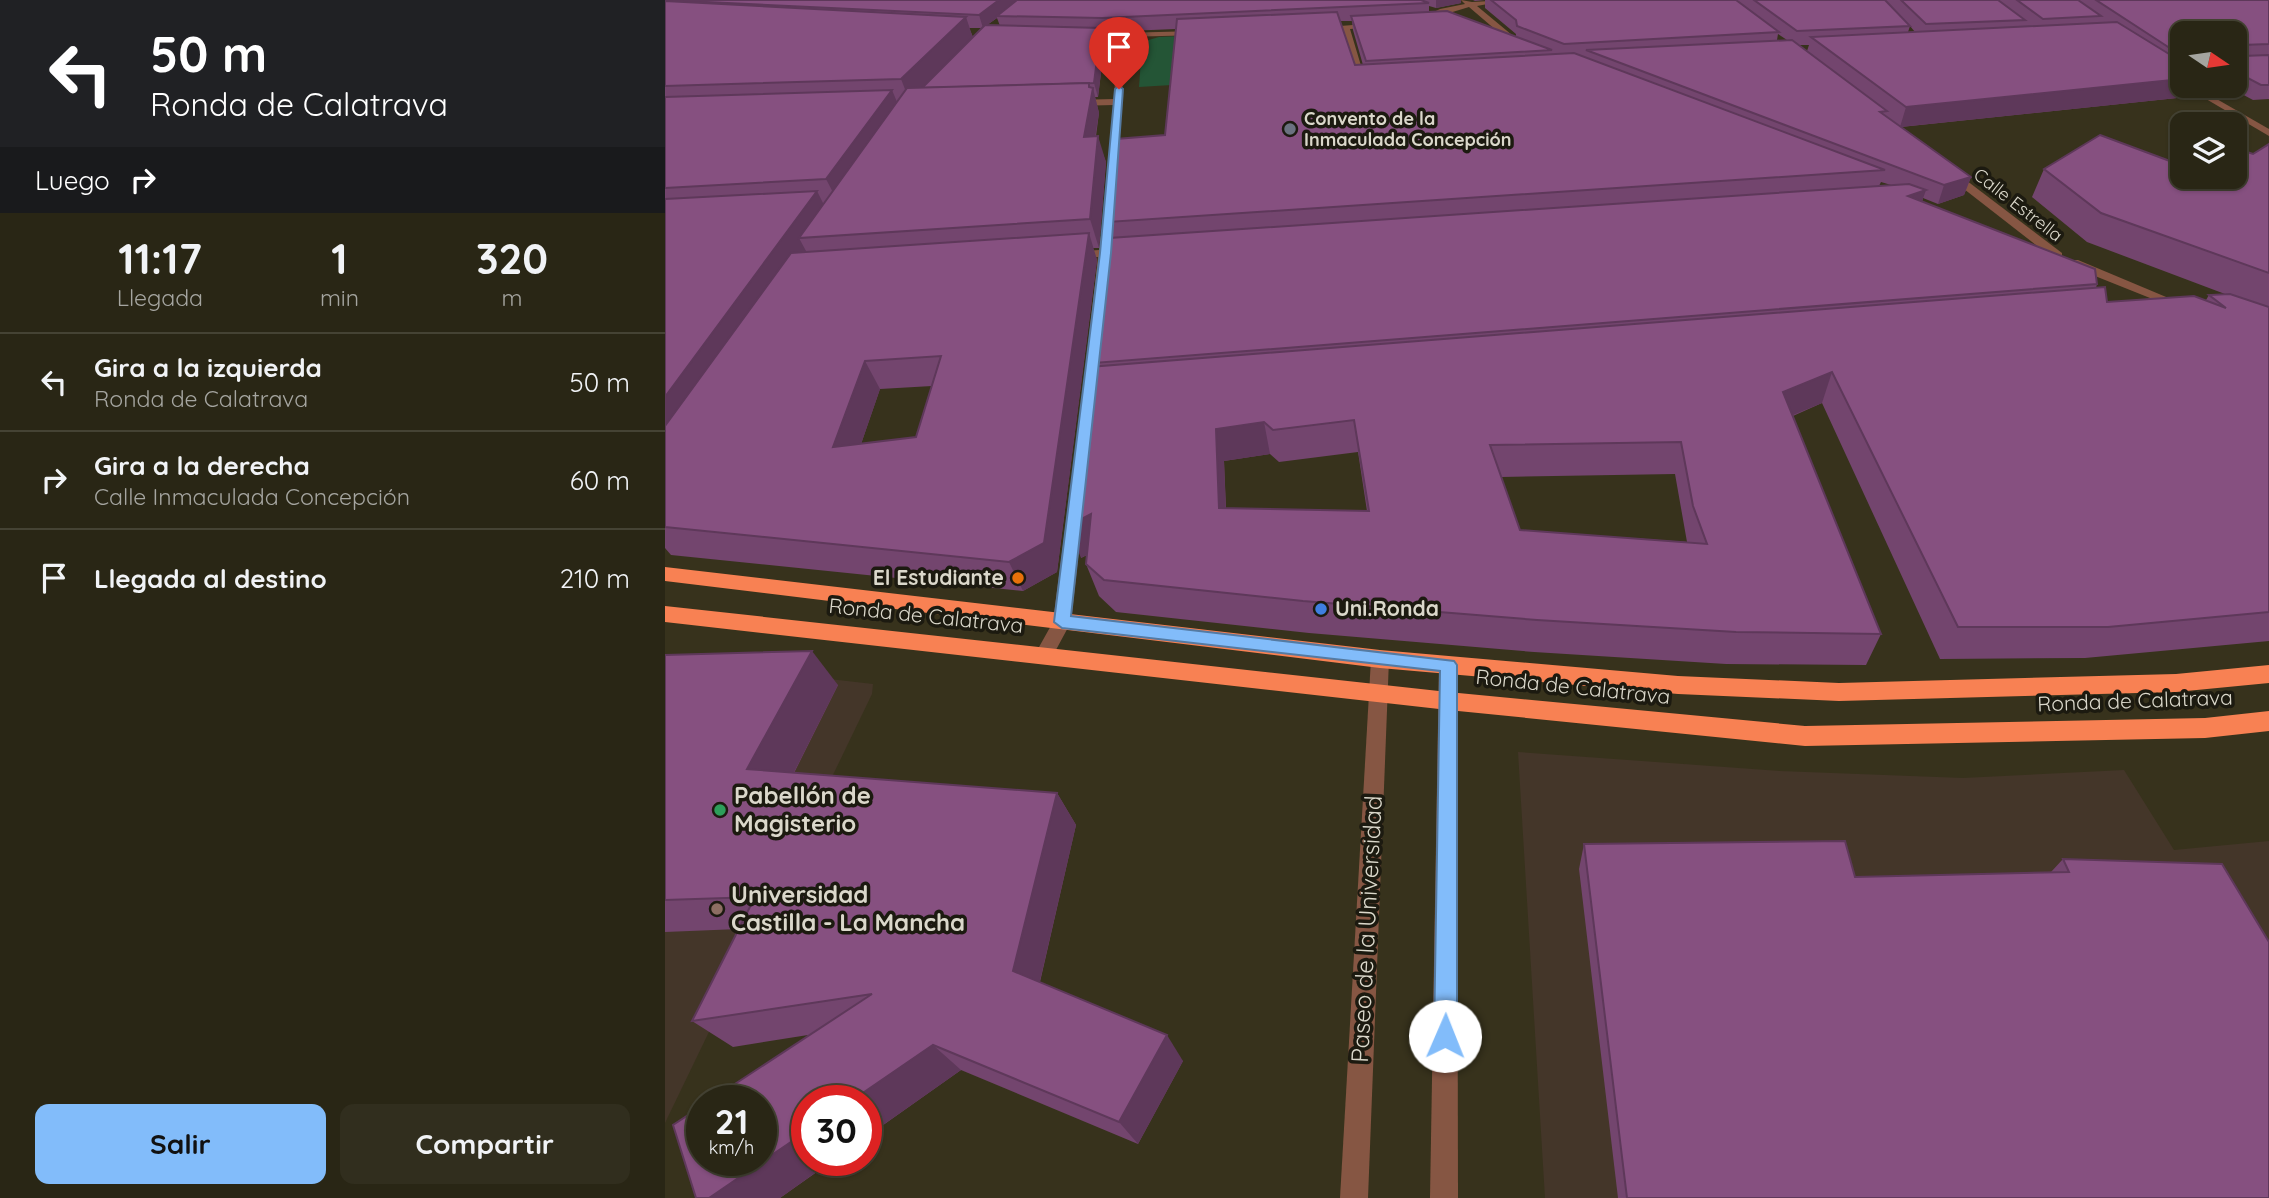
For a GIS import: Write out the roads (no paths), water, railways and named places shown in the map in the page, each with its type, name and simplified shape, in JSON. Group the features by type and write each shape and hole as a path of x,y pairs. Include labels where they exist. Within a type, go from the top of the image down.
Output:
{"highway":[{"name":"Ronda de Calatrava","path":"665,574 1380,659 1678,685 1839,692 2176,683 2269,674"},
{"name":"Ronda de Calatrava","path":"665,614 1378,694 1805,736 2205,727 2269,721"}],"street":[{"path":"1441,21 1417,23 1434,13 1468,2 1504,0"},
{"path":"1468,2 1526,49 1487,34"},
{"path":"1423,9 1453,21"},
{"path":"1304,28 1381,24"},
{"path":"1345,27 1361,82 1375,81"},
{"path":"1067,36 1121,37 1204,33"},
{"path":"1094,396 1119,102 1121,37"},
{"path":"2209,98 2269,133"},
{"path":"1064,103 1119,102"},
{"name":"Calle Estrella","path":"1940,166 2058,256"},
{"path":"2020,242 2200,313"},
{"path":"1064,256 1147,250"},
{"path":"2149,306 2177,304"},
{"path":"1043,656 1062,622 1077,500"},
{"name":"Paseo de la Universidad","path":"1354,1198 1380,659"},
{"path":"1444,1198 1448,665"}],"place":[{"name":"Convento de la Inmaculada Concepción","path":"1290,129"},
{"name":"El Estudiante","path":"1018,578"},
{"name":"Uni.Ronda","path":"1321,609"},
{"name":"Pabellón de Magisterio","path":"720,810"},
{"name":"Universidad Castilla - La Mancha","path":"717,909"}]}
